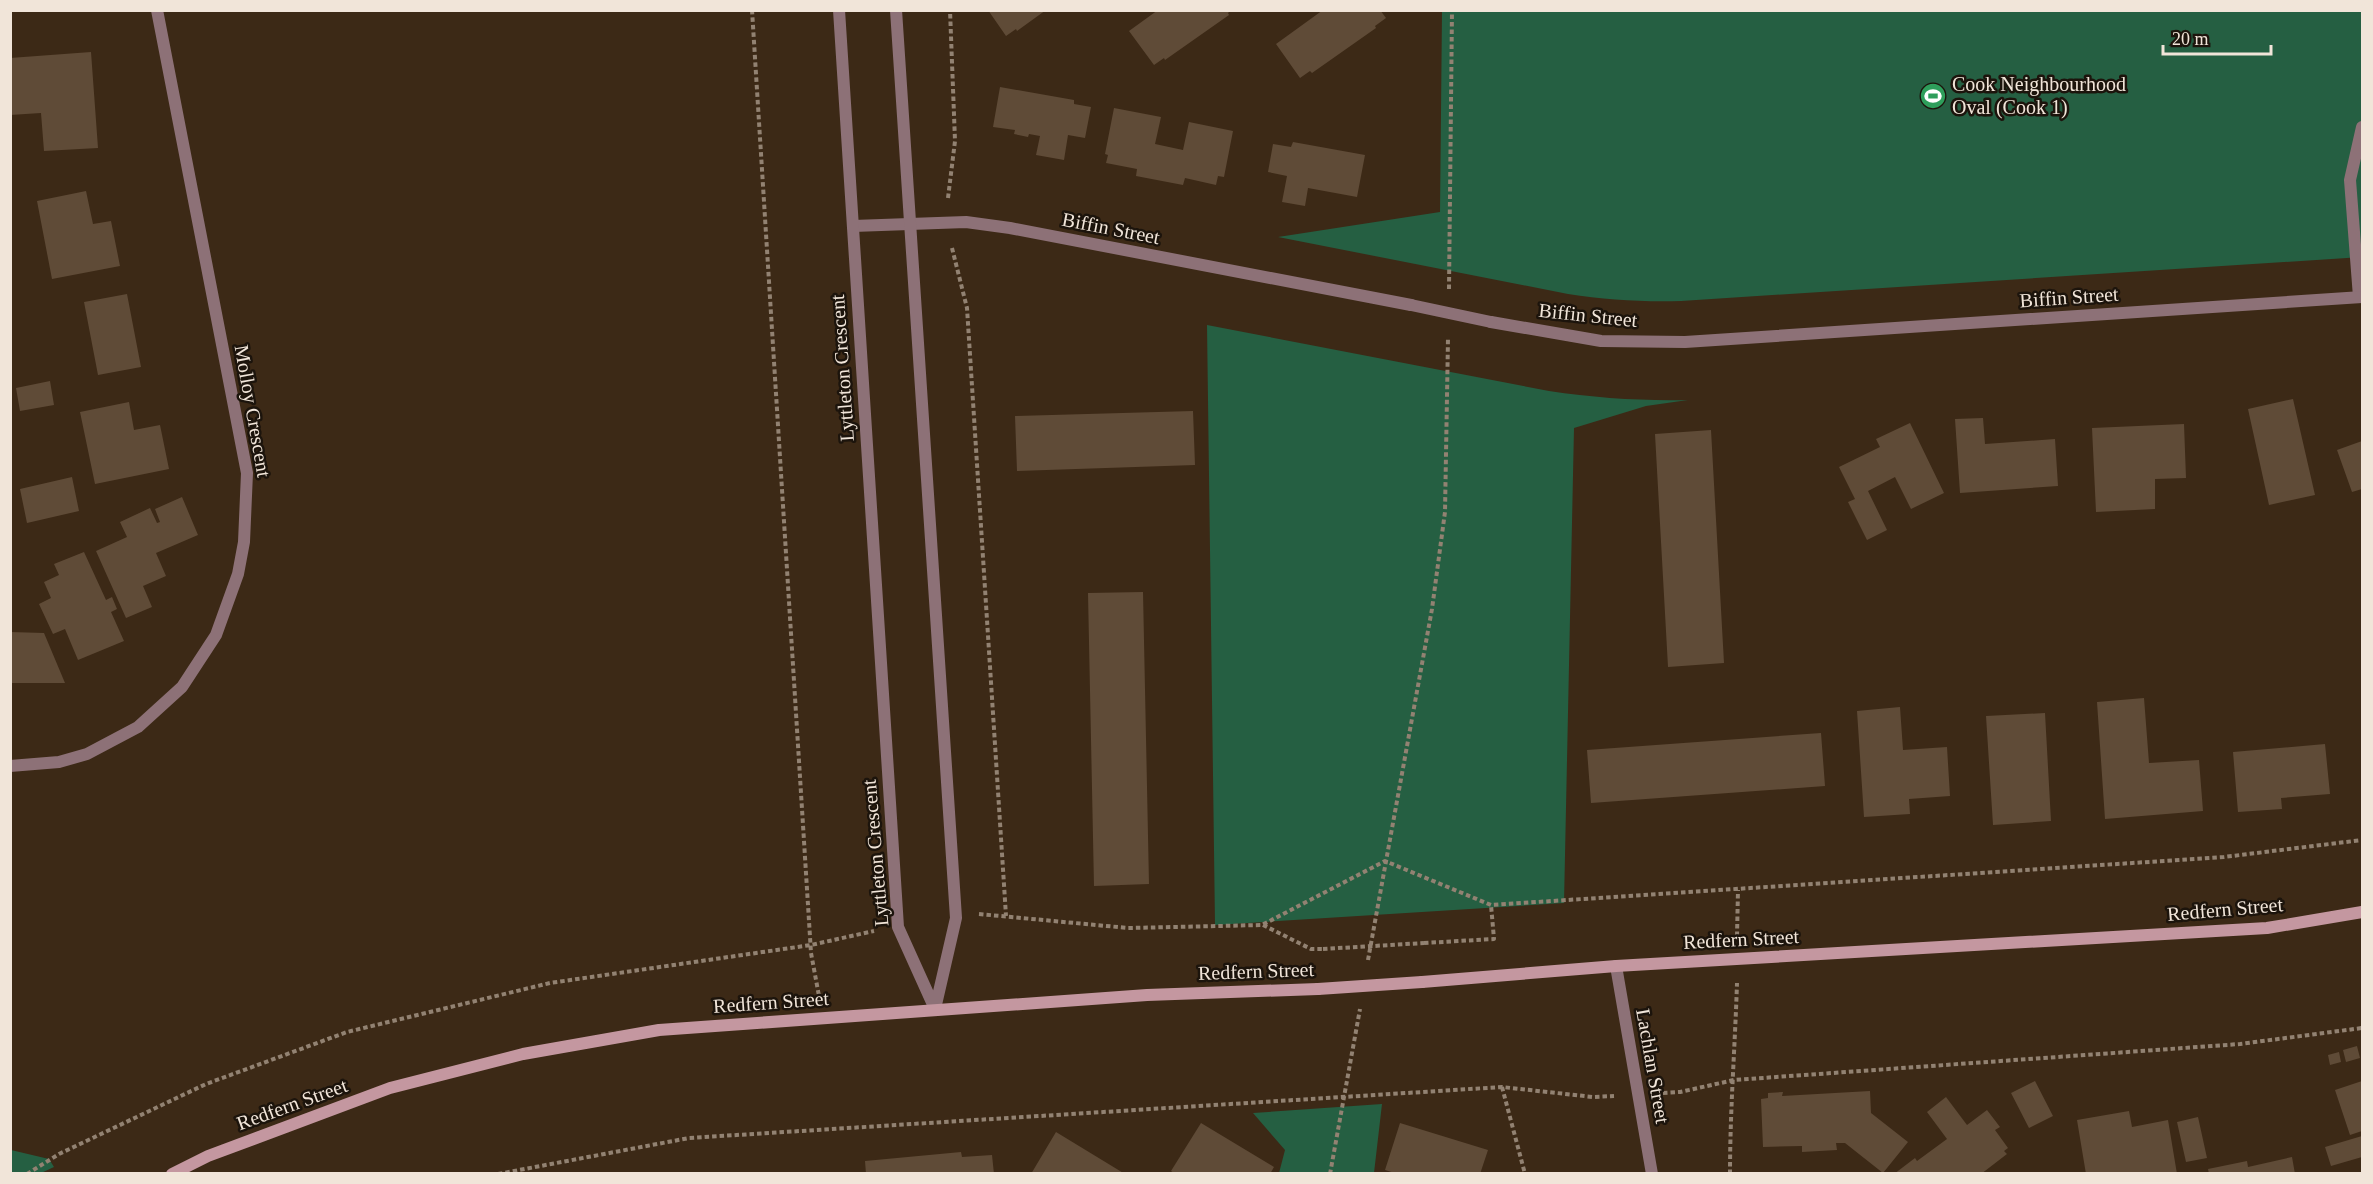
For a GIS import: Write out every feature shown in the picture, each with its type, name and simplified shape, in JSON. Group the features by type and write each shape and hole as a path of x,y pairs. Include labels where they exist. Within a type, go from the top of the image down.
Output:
{"main road":[{"name":"Redfern Street","path":"172,1173 208,1156 390,1088 523,1054 659,1030 935,1008 1147,995 1318,989 1616,966 2267,928 2362,912"}],"street":[{"name":"Molloy Crescent","path":"10,766 59,762 87,754 138,727 182,687 216,635 238,574 244,542 247,473 157,10"},
{"name":"Lyttleton Crescent","path":"839,10 898,927 935,1008"},
{"path":"896,10 956,918 935,1008"},
{"path":"2361,297 2350,180 2362,127"},
{"name":"Biffin Street","path":"853,226 966,222 1010,228 1491,322 1601,341 1685,342 2361,297"},
{"name":"Lachlan Street","path":"1616,966 1652,1173"}],"path":[{"path":"752,10 811,945 823,1017"},
{"path":"950,10 955,141 948,192 953,258 967,308 1006,916"},
{"path":"1449,299 1452,10"},
{"path":"1385,861 1432,609 1445,512 1448,332"},
{"path":"1385,861 1491,905 2212,858 2362,840"},
{"path":"978,914 1128,928 1262,925 1385,861"},
{"path":"1262,925 1311,949 1494,939 1491,905"},
{"path":"27,1173 59,1154 206,1084 347,1032 550,983 811,945 874,931"},
{"path":"1680,1092 1734,1080 2240,1044 2362,1028"},
{"path":"1730,1173 1730,1109 1734,1080"},
{"path":"1502,1087 1525,1173"},
{"path":"498,1173 689,1138 1502,1087 1593,1097"},
{"path":"1330,1173 1345,1097"}],"green space":[{"path":"1442,11 2362,11 2362,257 1653,301 1568,294 1278,237 1440,212"},
{"path":"1207,325 1549,391 1584,396 1688,400 1646,406 1574,428 1564,903 1215,925"},
{"path":"1382,1104 1374,1173 1279,1173 1285,1150 1253,1113"},
{"path":"11,1150 49,1159 54,1167 41,1173 11,1173"}],"building":[{"path":"988,10 1046,10 1017,31 1016,29 1006,36"},
{"path":"1158,10 1231,10 1229,15 1165,60 1164,58 1154,65 1129,31"},
{"path":"1323,10 1380,10 1386,18 1375,26 1376,28 1312,73 1310,71 1300,78 1276,44"},
{"path":"91,52 98,148 44,151 41,113 10,115 10,58"},
{"path":"1000,87 1074,100 1074,104 1091,107 1085,138 1068,135 1064,160 1036,155 1040,136 1029,134 1028,137 1014,134 1015,130 993,127"},
{"path":"1114,108 1161,117 1155,144 1183,150 1189,122 1233,131 1224,177 1218,176 1216,185 1185,178 1183,185 1136,176 1137,169 1106,163 1108,155 1105,154"},
{"path":"1293,142 1365,155 1357,197 1308,188 1305,206 1282,202 1287,176 1268,172 1273,144 1291,147"},
{"path":"86,191 93,224 111,221 120,266 52,279 37,201"},
{"path":"127,294 141,367 98,375 84,302"},
{"path":"50,381 54,405 20,411 16,388"},
{"path":"2293,399 2315,495 2269,505 2248,409"},
{"path":"129,402 134,430 160,425 169,469 95,484 80,412"},
{"path":"1193,411 1195,465 1017,471 1015,416"},
{"path":"1983,418 1985,444 2055,439 2058,486 1960,493 1955,419"},
{"path":"1910,423 1944,493 1911,509 1895,477 1868,491 1887,530 1867,540 1848,502 1855,499 1839,467 1880,447 1876,439"},
{"path":"2184,424 2186,478 2155,479 2155,509 2096,512 2092,428"},
{"path":"1711,430 1724,663 1668,667 1655,434"},
{"path":"2362,441 2362,489 2352,492 2337,450"},
{"path":"72,477 79,511 27,523 20,489"},
{"path":"182,497 198,535 156,553 166,576 143,586 152,607 126,618 96,551 127,537 120,522 150,508 157,523 160,522 155,509"},
{"path":"84,552 106,600 112,597 117,609 111,612 124,641 78,660 65,629 53,634 39,604 51,598 44,582 59,575 54,564"},
{"path":"1143,592 1149,884 1094,886 1088,593"},
{"path":"10,632 44,633 65,683 10,683"},
{"path":"2144,698 2149,763 2199,760 2203,811 2105,819 2097,702"},
{"path":"1900,707 1903,750 1947,747 1950,796 1909,799 1910,814 1864,817 1857,711"},
{"path":"2045,713 2051,821 1993,825 1986,716"},
{"path":"1821,733 1825,786 1591,803 1587,750"},
{"path":"2325,744 2330,794 2281,798 2282,809 2238,812 2233,752"},
{"path":"2357,1046 2360,1058 2346,1062 2343,1050"},
{"path":"2339,1052 2341,1062 2330,1065 2328,1055"},
{"path":"2035,1081 2053,1116 2029,1128 2011,1093"},
{"path":"2362,1081 2362,1131 2350,1135 2335,1090"},
{"path":"1870,1091 1871,1113 1908,1142 1883,1173 1845,1143 1836,1143 1837,1150 1802,1152 1802,1146 1763,1147 1761,1099 1768,1098 1768,1093 1783,1092 1782,1096"},
{"path":"1946,1097 1967,1125 1987,1110 2000,1127 1995,1130 2008,1148 2004,1151 2007,1154 1981,1174 1894,1174 1915,1158 1917,1161 1947,1139 1927,1112"},
{"path":"2129,1111 2132,1127 2168,1120 2177,1174 2086,1174 2077,1120"},
{"path":"2198,1117 2207,1158 2186,1162 2177,1122"},
{"path":"1201,1123 1274,1167 1270,1174 1175,1174 1171,1171"},
{"path":"1400,1123 1488,1150 1480,1174 1398,1174 1385,1170"},
{"path":"1056,1132 1125,1174 1031,1174"},
{"path":"2362,1136 2362,1157 2331,1166 2325,1147"},
{"path":"961,1152 962,1157 992,1155 994,1174 866,1174 865,1161"},
{"path":"2292,1157 2295,1174 2209,1174 2208,1169 2247,1161 2248,1167"}],"place":[{"name":"Cook Neighbourhood Oval (Cook 1)","path":"1933,96"}]}
